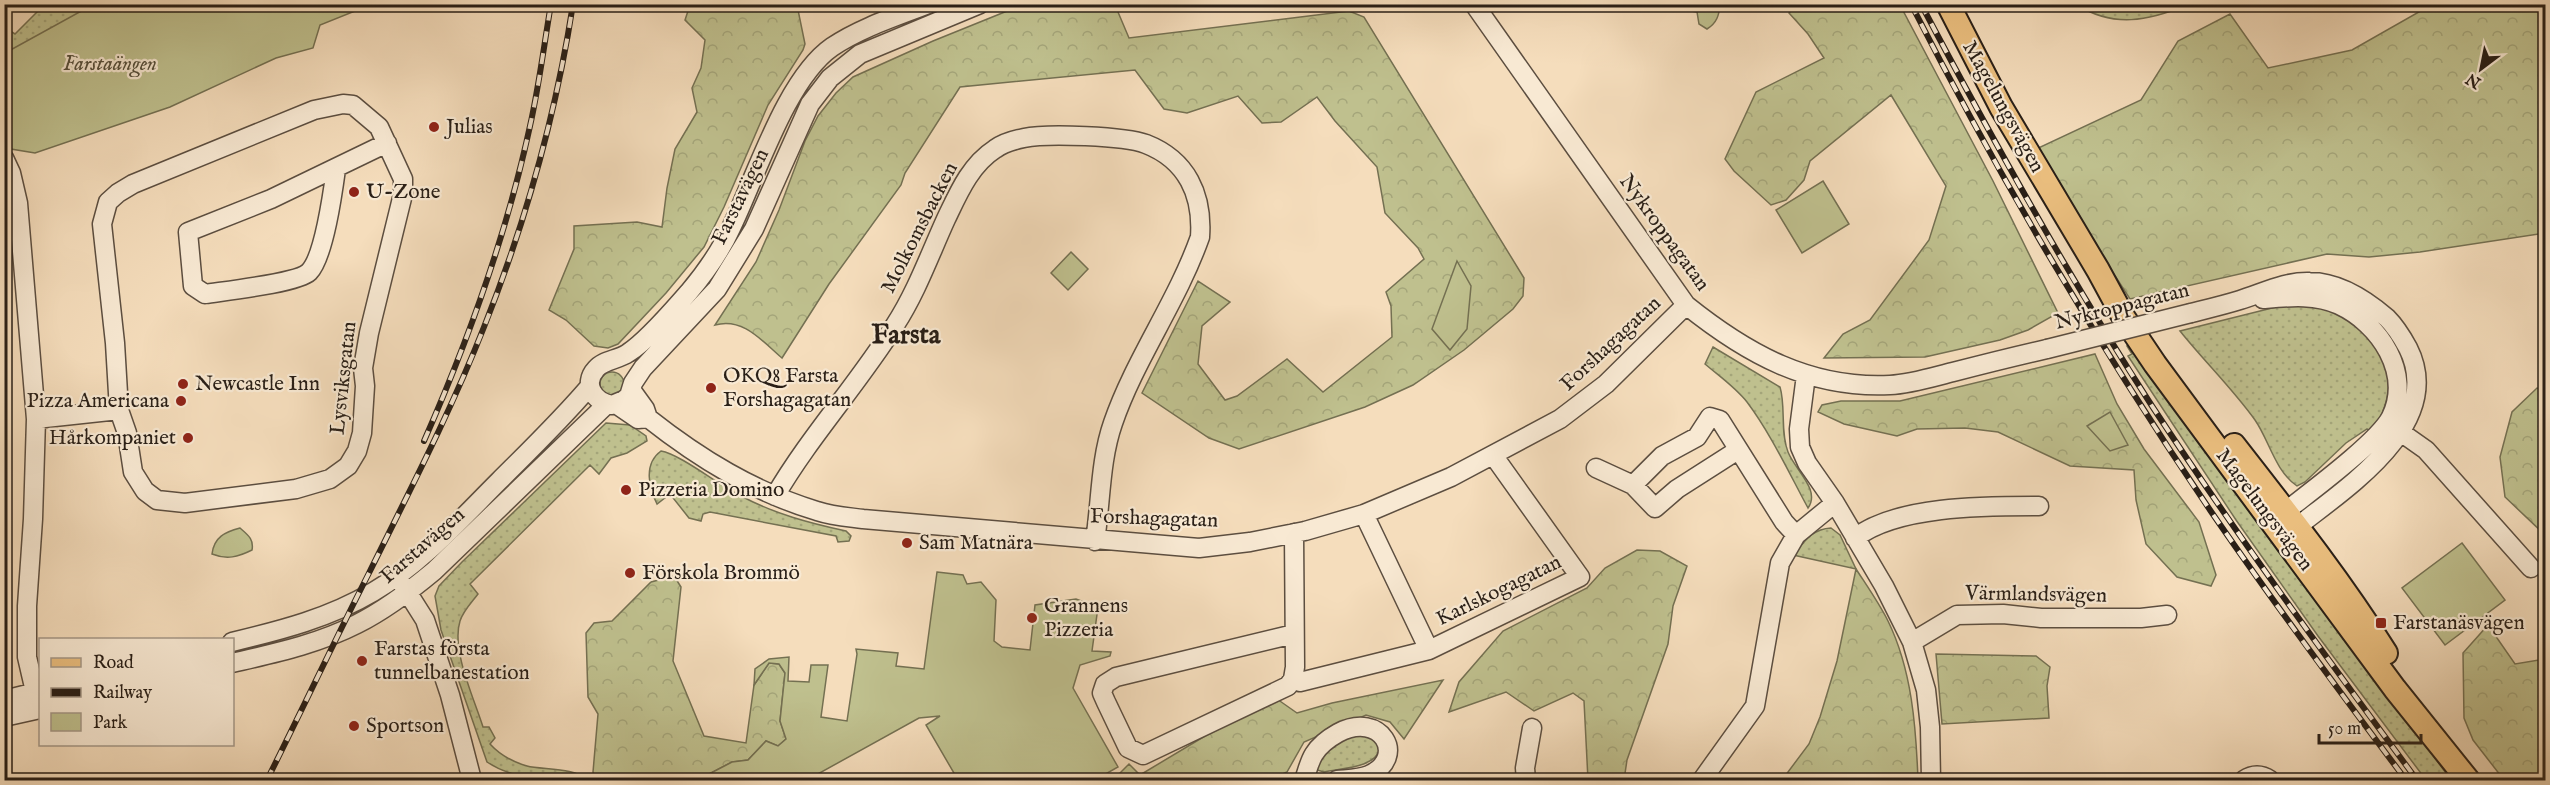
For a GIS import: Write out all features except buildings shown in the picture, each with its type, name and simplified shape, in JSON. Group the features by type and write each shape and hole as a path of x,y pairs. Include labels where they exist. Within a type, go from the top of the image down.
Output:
{"main road":[{"name":"Magelungsvägen","path":"1947,4 2001,107 2124,318 2155,364 2285,523 2395,689 2468,780"}],"street":[{"name":"Farstavägen","path":"234,642 295,627 326,616 373,592 397,576 458,522 590,386 591,376 597,368 629,353 675,308 712,261 730,230 795,91 814,64 832,47 928,4"},
{"name":"Farstavägen","path":"234,662 304,645 357,624 408,592 434,571 612,404 624,400 643,368 717,289 754,229 810,104 830,78 860,54 980,4"},
{"name":"Nykroppagatan","path":"1474,4 1686,305 1717,330 1746,348 1806,375 1842,384 1893,385 1923,380 2240,300 2310,298 2338,304 2355,314 2386,346 2396,367 2398,384 2391,415 2394,427 2390,446 2345,489 2285,523"},
{"path":"832,47 860,54"},
{"name":"Lysviksgatan","path":"353,105 379,127 403,179 403,194 367,344 363,368 365,386 362,433 357,452 348,466 330,479 296,489 185,503 157,500 145,491 133,472 127,433 119,410 115,343 102,224 108,202 133,184 314,110 353,105"},
{"name":"Molkomsbacken","path":"775,496 800,457 895,324 960,191 981,160 995,149 1026,137 1063,136 1136,140 1167,154 1190,180 1200,209 1200,237 1112,425 1107,446 1095,541"},
{"path":"336,169 329,211 316,259 309,272 295,279 205,294 193,286 188,232 271,199 387,143"},
{"path":"4,158 11,173 18,203 36,419 33,519 27,606 27,657 38,700"},
{"name":"Forshagagatan","path":"632,387 648,418 722,470 775,496 819,512 863,519 1095,541 1199,548 1250,542 1294,533 1364,514 1410,496 1493,455 1560,419 1606,384 1686,305"},
{"path":"613,362 627,369 632,387"},
{"path":"1806,375 1799,429 1800,447 1807,463 1835,503 1884,586 1912,642 1926,690 1930,727 1931,780"},
{"path":"590,386 597,399 612,404"},
{"name":"Forshagagatan","path":"612,404 638,419 648,418"},
{"path":"36,419 119,410"},
{"path":"1633,485 1662,456 1697,437 1710,417 1720,420 1784,522 1796,535"},
{"path":"2394,427 2426,450 2531,568"},
{"path":"1596,468 1633,485 1649,514 1677,489 1738,450"},
{"name":"Karlskogagatan","path":"1293,678 1300,682 1429,650 1580,577 1493,455"},
{"path":"1702,780 1755,706 1779,563 1796,535 1835,503"},
{"path":"1855,538 1863,531 1887,522 1939,511 1980,506 2039,506"},
{"path":"1364,514 1429,650"},
{"path":"1294,533 1295,667 1293,678 1288,686 1143,755 1128,748 1102,693 1104,684 1116,676 1294,634"},
{"path":"397,576 425,620 450,695 472,780"},
{"name":"Värmlandsvägen","path":"1912,642 1957,615 2141,618 2167,615"},
{"path":"4,700 38,700"},
{"path":"4,717 38,700"},
{"path":"1304,780 1314,754 1330,737 1345,729 1363,725 1379,732 1386,741 1388,752 1384,763 1367,776 1336,780"},
{"path":"1526,780 1525,768 1532,728"},
{"path":"2244,780 2251,776 2262,775 2270,780"}],"green space":[{"name":"Farstaängen","path":"94,4 370,5 320,25 313,48 276,58 170,107 35,153 5,148 5,53"},
{"path":"44,5 100,5 5,85 4,27 15,34"},
{"path":"690,5 797,5 805,44 768,105 704,247 666,293 618,344 608,348 594,346 566,320 549,310 574,249 574,226 637,222 662,227 675,149 697,112 692,88 701,68 705,40 685,20"},
{"path":"1022,5 1115,5 1129,38 1349,11 1364,17 1524,278 1523,296 1513,309 1464,350 1413,385 1365,407 1239,449 1209,438 1142,393 1198,281 1230,302 1202,326 1198,364 1225,400 1237,396 1287,359 1323,392 1392,337 1391,306 1386,292 1424,259 1418,248 1385,213 1377,167 1335,121 1317,97 1281,122 1262,123 1238,96 1187,113 1164,109 1135,70 960,87 905,173 901,185 829,284 782,358 743,327 725,323 715,325 756,262 779,210 805,141 818,116 836,93 853,77"},
{"path":"1680,5 1720,5 1717,18 1707,29 1699,24 1697,12 1686,10"},
{"path":"1796,5 1900,5 1993,181 2058,313 2028,330 2000,340 1925,357 1824,358 1843,334 1870,320 1929,240 1946,186 1891,95 1810,161 1804,180 1786,200 1771,205 1734,171 1725,159 1756,92 1824,58 1808,34 1789,13"},
{"path":"2077,5 2187,5 2159,15 2131,20 2104,17"},
{"path":"2431,5 2545,5 2545,233 2420,252 2369,257 2327,254 2130,299 2034,150 2141,100 2178,41 2230,14 2268,68 2352,50"},
{"path":"1823,181 1849,224 1802,253 1776,210"},
{"path":"1071,252 1088,269 1068,290 1051,273"},
{"path":"1457,261 1471,286 1467,329 1450,350 1432,329"},
{"path":"2284,305 2325,309 2355,324 2369,336 2379,350 2386,365 2388,381 2387,398 2381,415 2371,432 2367,429 2346,443 2305,482 2297,486 2283,472 2260,428 2246,408 2180,331"},
{"path":"2133,345 2451,780 2426,780 2318,636 2236,520 2128,356 2132,354 2127,346"},
{"path":"1713,347 1780,387 1786,444 1791,459 1809,487 1811,501 1808,508 1756,414 1732,387 1705,364"},
{"path":"2095,354 2117,404 2144,449 2199,522 2216,575 2211,586 2177,577 2146,544 2136,500 2134,470 2070,466 1998,432 1965,428 1917,429 1897,436 1844,424 1818,412 1822,405 1841,401 1900,401"},
{"path":"612,372 620,376 624,384 620,392 612,396 604,392 600,384 604,376"},
{"path":"2537,388 2545,391 2545,535 2505,497 2500,457 2512,412"},
{"path":"2110,412 2128,445 2110,451 2087,426"},
{"path":"606,423 630,425 646,436 647,441 627,453 611,458 599,474 590,465 470,584 478,594 465,610 460,621 459,646 469,688 483,727 489,727 495,738 490,744 502,755 522,764 575,773 585,780 547,780 510,773 487,762 441,630 435,596 439,586 462,562"},
{"path":"661,451 679,458 732,491 767,508 805,521 846,531 851,536 849,541 838,542 836,536 710,512 703,514 701,521 689,518 670,494 657,504 649,476 655,456"},
{"path":"240,528 251,540 252,550 232,557 212,554 215,543 221,536"},
{"path":"1831,528 1840,535 1856,569 1793,555 1814,533"},
{"path":"2462,543 2505,600 2445,645 2402,588"},
{"path":"1637,550 1660,551 1687,566 1673,606 1668,644 1627,760 1624,780 1588,780 1584,701 1573,693 1534,711 1506,692 1449,712 1459,682 1503,631 1587,588 1605,568"},
{"path":"1856,569 1888,621 1903,659 1914,719 1918,780 1782,780 1809,744 1820,717 1837,661"},
{"path":"937,572 963,575 967,584 981,582 996,600 994,641 1002,647 1030,650 1035,605 1076,599 1098,607 1092,651 1111,652 1110,656 1080,665 1073,688 1118,767 1095,780 958,780 926,725 940,716 919,718 807,780 705,780 707,775 732,762 748,760 766,741 778,746 786,739 780,721 785,673 779,664 769,663 754,685 755,669 769,659 789,657 788,681 809,682 811,665 828,665 821,717 847,721 856,649 898,653 896,666 924,669"},
{"path":"674,576 681,587 673,661 704,736 746,743 754,685 769,663 779,664 785,673 780,721 786,739 778,746 766,741 748,760 732,762 707,775 705,780 597,780 593,772 598,714 588,697 586,633 594,623 612,621 651,582"},
{"path":"2488,625 2515,664 2545,659 2545,780 2504,780 2473,740 2464,718 2463,653"},
{"path":"1936,654 2036,656 2050,667 2047,686 2049,718 1942,724"},
{"path":"1443,680 1404,739 1390,722 1366,715 1304,742 1287,772 1269,780 1224,778 1223,780 1113,780 1129,764 1140,775 1205,736 1277,699 1297,713 1332,703"},
{"path":"1344,736 1373,736 1380,749 1372,760 1365,764 1324,772 1317,770 1322,755"}],"railway":[{"path":"424,441 471,326 510,206 533,111 551,4"},
{"path":"267,780 429,451 484,327 513,249 538,168 558,86 573,4"},
{"path":"1911,4 2016,198 2129,387 2210,510 2331,680 2406,780"},
{"path":"1921,4 2032,208 2152,406 2249,548 2417,780"}],"place":[{"name":"Julias","path":"434,127"},
{"name":"U-Zone","path":"354,192"},
{"name":"Newcastle Inn","path":"183,384"},
{"name":"OKQ8 Farsta Forshagagatan","path":"711,388"},
{"name":"Pizza Americana","path":"181,401"},
{"name":"Hårkompaniet","path":"188,438"},
{"name":"Pizzeria Domino","path":"626,490"},
{"name":"Sam Matnära","path":"907,543"},
{"name":"Förskola Brommö","path":"630,573"},
{"name":"Grannens Pizzeria","path":"1032,618"},
{"name":"Farstanäsvägen","path":"2381,623"},
{"name":"Farstas första tunnelbanestation","path":"362,661"},
{"name":"Sportson","path":"354,726"}],"district":[{"name":"Farsta","path":"906,336"}]}
